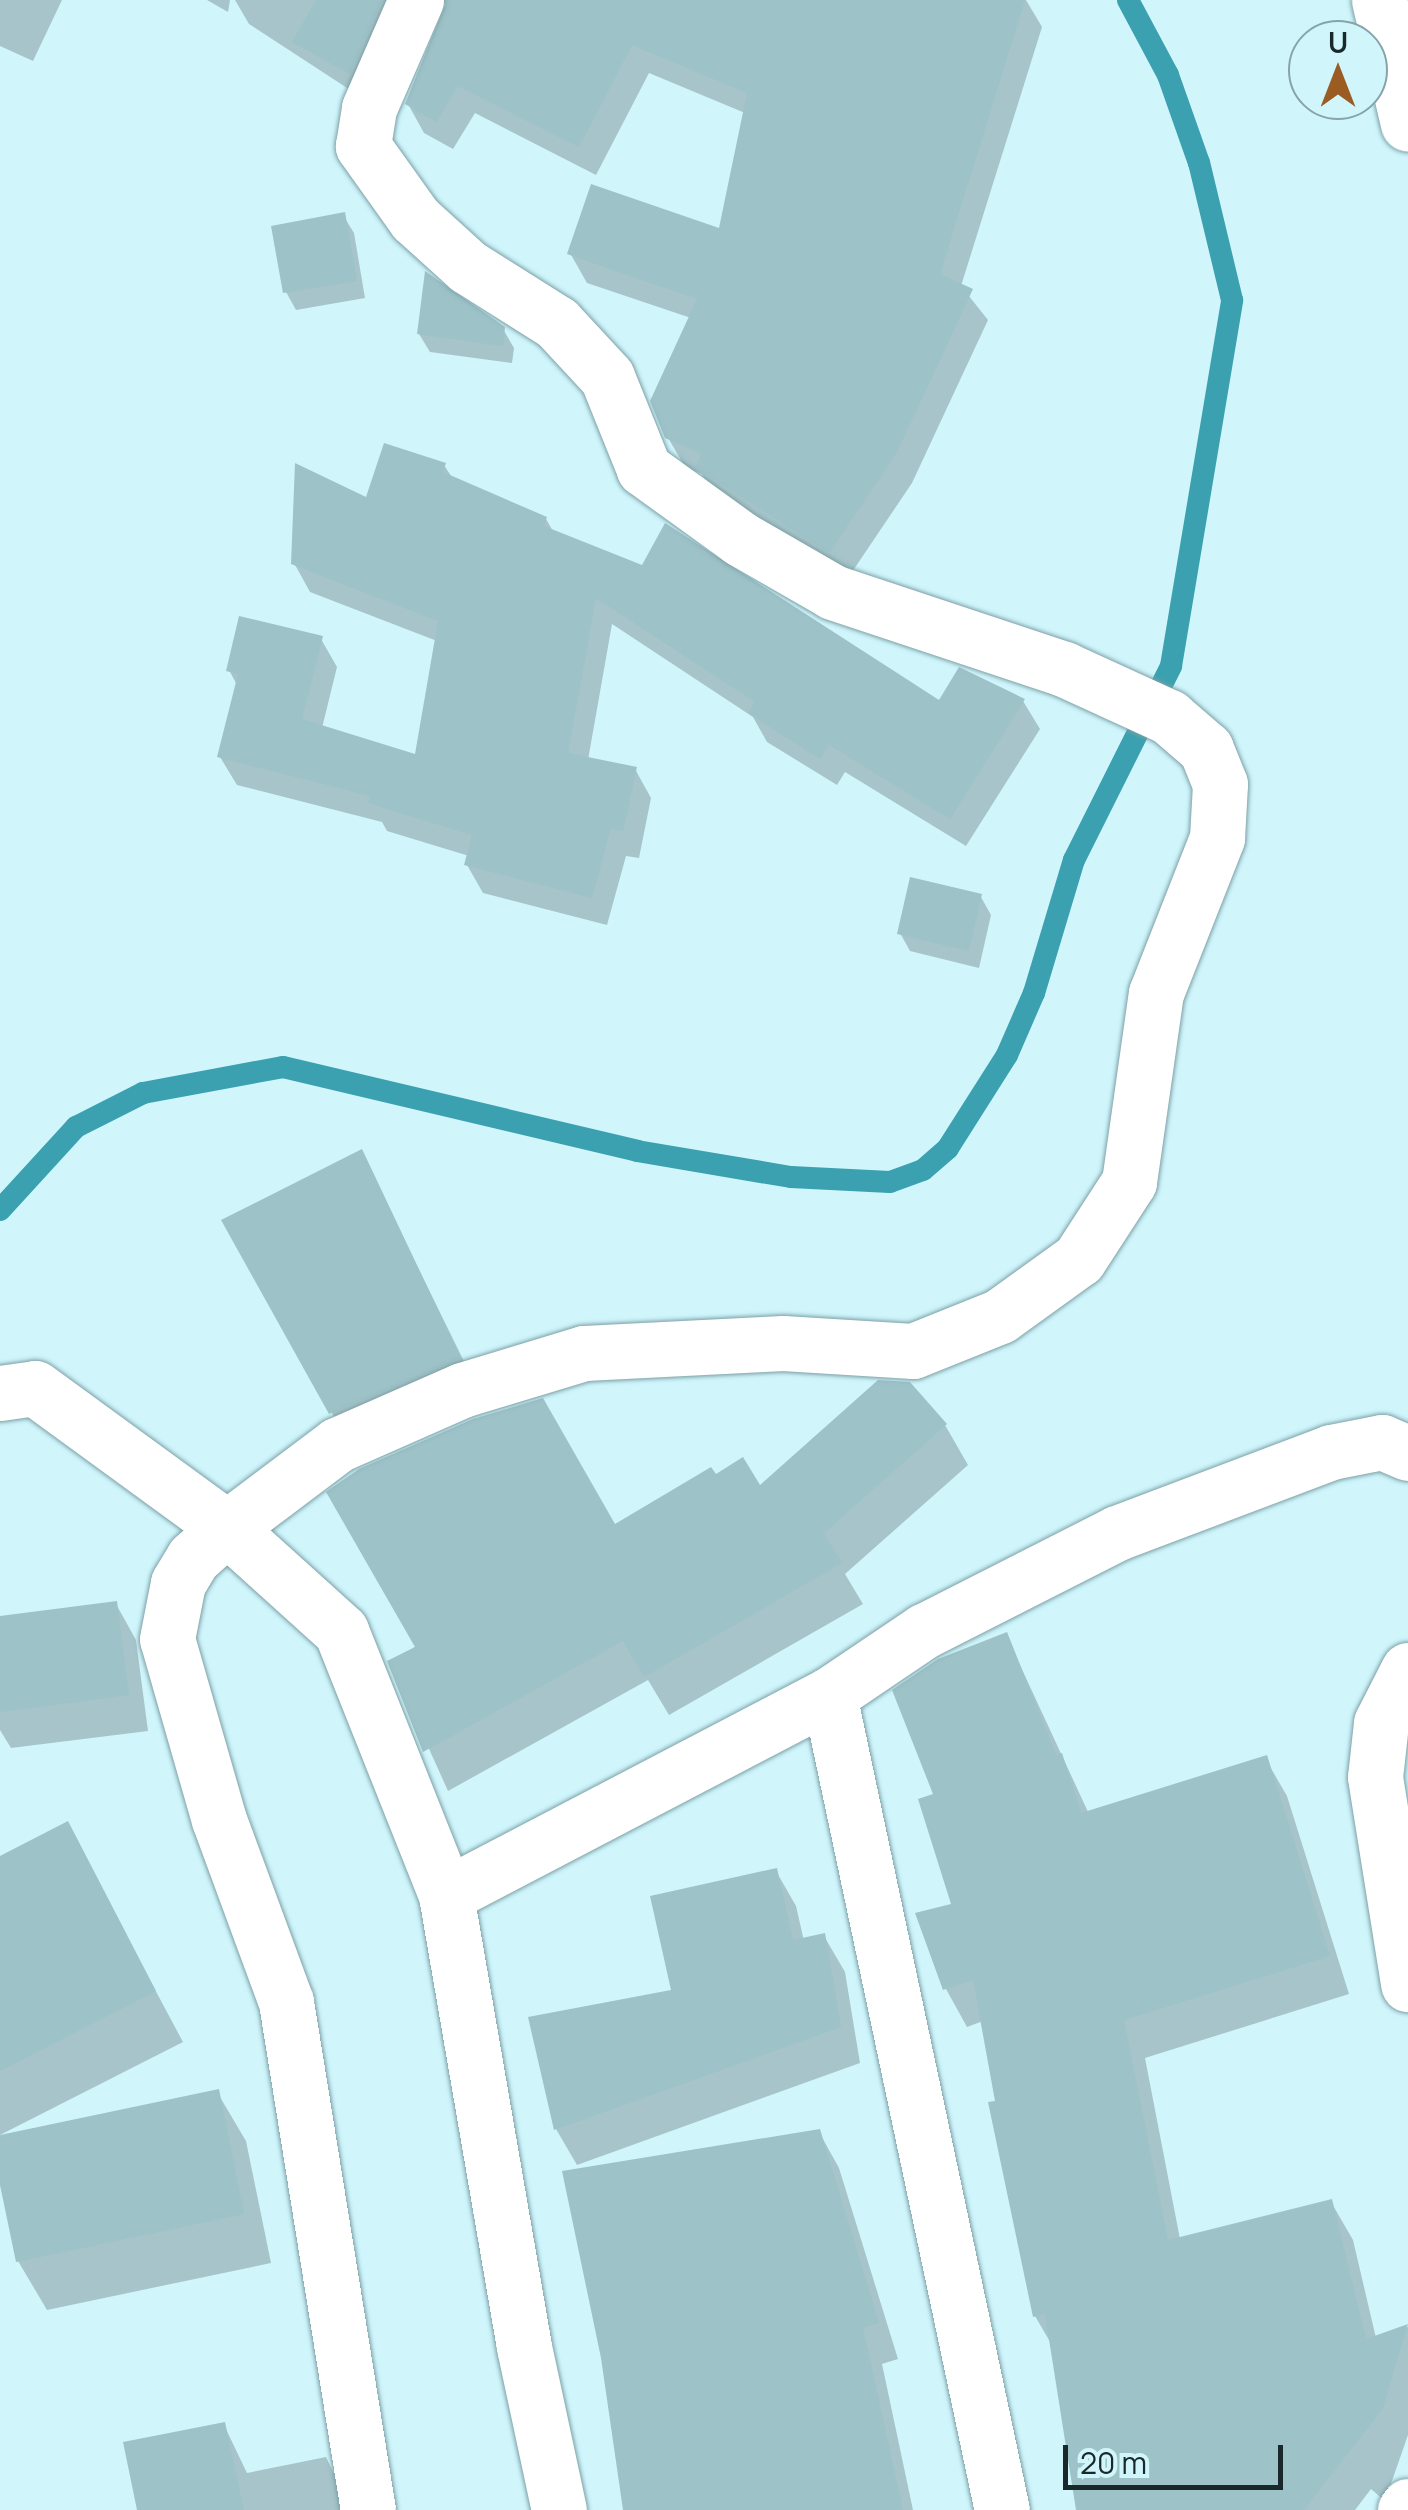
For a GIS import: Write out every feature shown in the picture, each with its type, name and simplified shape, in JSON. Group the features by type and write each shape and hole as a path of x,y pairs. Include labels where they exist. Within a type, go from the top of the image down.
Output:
{"street":[{"path":"368,2510 286,2002 219,1820 167,1639 178,1583 193,1558 227,1528 337,1445 462,1390 584,1353 783,1343 913,1350 1000,1316 1079,1259 1129,1182 1156,994 1217,838 1220,784 1206,749 1170,717 1064,670 834,592 740,538 644,469 607,377 557,323 468,267 416,220 363,146 369,108 416,0"},
{"path":"1379,0 1408,124"},
{"path":"0,1393 36,1388 227,1528 341,1630 446,1895 524,2347 560,2510"},
{"path":"446,1895 828,1695 924,1630 1117,1533 1331,1452 1382,1442 1408,1453"},
{"path":"1408,1670 1381,1724 1375,1777 1408,1984"},
{"path":"828,1695 1002,2510"}],"building":[{"path":"316,0 382,0 350,74 292,42"},
{"path":"447,0 1025,0 940,274 973,289 896,454 829,553 695,467 702,454 665,438 650,401 697,299 567,254 591,184 719,228 747,93 632,45 579,147 458,86 436,122 405,104"},
{"path":"345,212 357,281 283,293 271,226"},
{"path":"425,271 505,327 503,346 417,334"},
{"path":"384,443 446,463 443,472 547,517 544,526 642,565 665,523 939,700 959,667 1025,699 950,819 829,745 820,759 748,713 755,702 596,598 568,753 637,767 623,831 611,828 592,898 464,865 472,835 368,803 370,796 217,757 238,674 226,671 239,616 323,636 302,719 415,754 438,621 291,564 295,463 366,497"},
{"path":"910,877 982,894 969,951 897,934"},
{"path":"362,1149 461,1358 329,1414 221,1220"},
{"path":"878,1380 910,1382 947,1424 824,1533 842,1563 644,1677 623,1641 423,1752 387,1661 415,1647 326,1492 359,1469 473,1419 543,1398 615,1524 711,1467 716,1474 743,1457 760,1485"},
{"path":"117,1601 129,1695 0,1712 0,1616"},
{"path":"1007,1632 1056,1755 1062,1753 1081,1813 1267,1755 1330,1956 1124,2020 1168,2240 1332,2199 1366,2339 1408,2324 1383,2408 1304,2510 1076,2510 1045,2314 1033,2317 988,2102 995,2101 973,1980 943,1990 915,1913 951,1904 918,1799 933,1794 892,1690 938,1659"},
{"path":"68,1821 156,1991 0,2071 0,1856"},
{"path":"777,1868 793,1940 825,1933 841,2027 554,2130 528,2017 671,1990 650,1896"},
{"path":"219,2089 244,2214 16,2262 0,2185 0,2135"},
{"path":"820,2129 879,2323 863,2328 903,2510 623,2510 601,2358 562,2171"},
{"path":"225,2422 244,2510 137,2510 123,2442"}],"waterway":[{"path":"0,1210 76,1127 143,1093 283,1067 637,1151 791,1177 890,1182 923,1170 948,1148 1007,1055 1034,993 1074,860 1171,666 1232,300 1199,163 1168,75 1128,0"}]}
